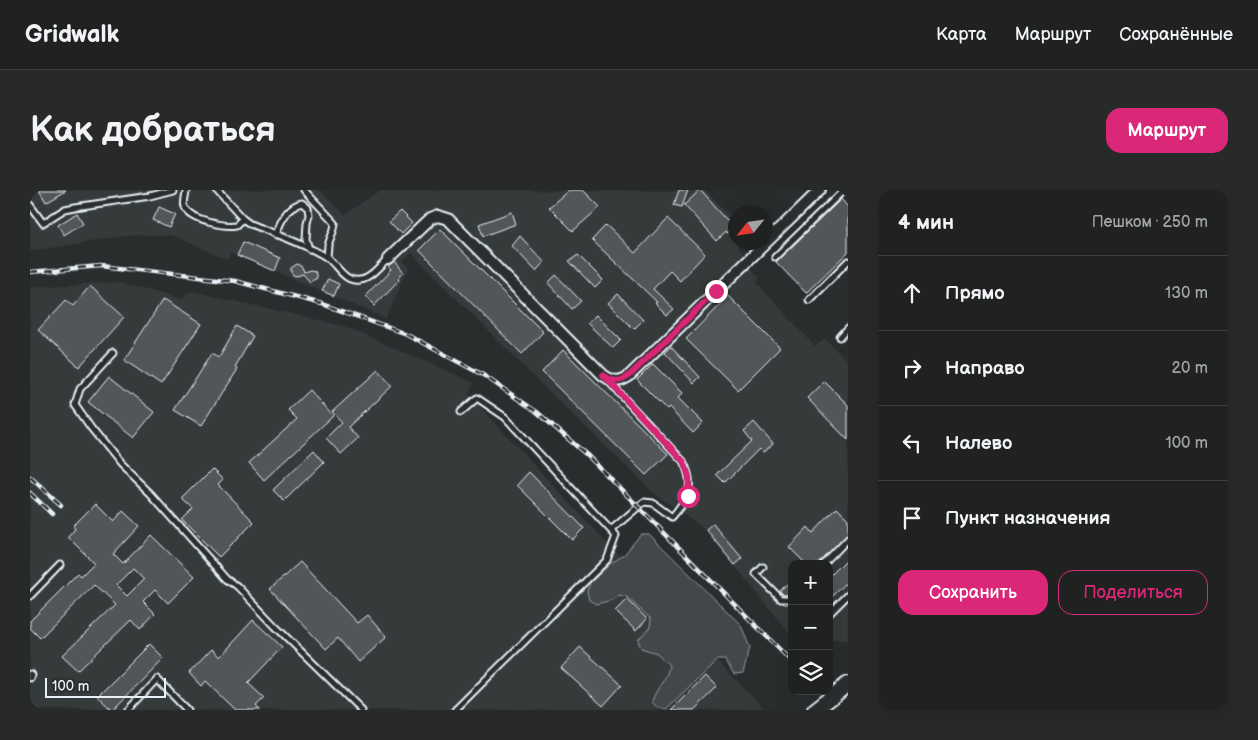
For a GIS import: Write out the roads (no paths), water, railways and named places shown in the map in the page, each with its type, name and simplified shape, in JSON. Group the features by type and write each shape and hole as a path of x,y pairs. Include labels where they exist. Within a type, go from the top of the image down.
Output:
{"main road":[{"path":"815,710 848,685"},
{"path":"832,710 848,685"}],"street":[{"path":"388,259 430,219 438,216 448,219 603,375 617,382 629,376 820,190"}],"lane":[{"path":"30,205 43,223 65,209 150,196 173,190"},
{"path":"186,190 184,203 185,209 190,214 212,224 223,226 237,225 243,219"},
{"path":"216,190 243,219 328,258 347,277 353,280 369,277 388,259"},
{"path":"304,190 335,223 328,245 328,258"},
{"path":"775,257 846,191"},
{"path":"276,235 281,219 296,204 302,203 308,208 310,215 307,223 306,239 309,249"},
{"path":"810,300 848,261"},
{"path":"840,337 848,328"},
{"path":"113,353 80,389 75,405 90,428 120,464 151,494 227,579 238,586 275,626 361,710"},
{"path":"603,375 684,462 690,484 685,502 672,517 649,501 644,502 611,530"},
{"path":"455,710 607,560 616,536 505,418 477,398 461,412"},
{"path":"828,560 848,539"},
{"path":"30,596 60,565"},
{"path":"763,567 756,574 781,599 788,599"},
{"path":"833,610 848,595"},
{"path":"128,710 157,679 187,710"}],"railway":[{"path":"30,272 101,266 235,281 322,304 406,334 483,375 537,412 588,456 788,658"},
{"path":"30,477 61,505"},
{"path":"30,493 52,514"}]}
